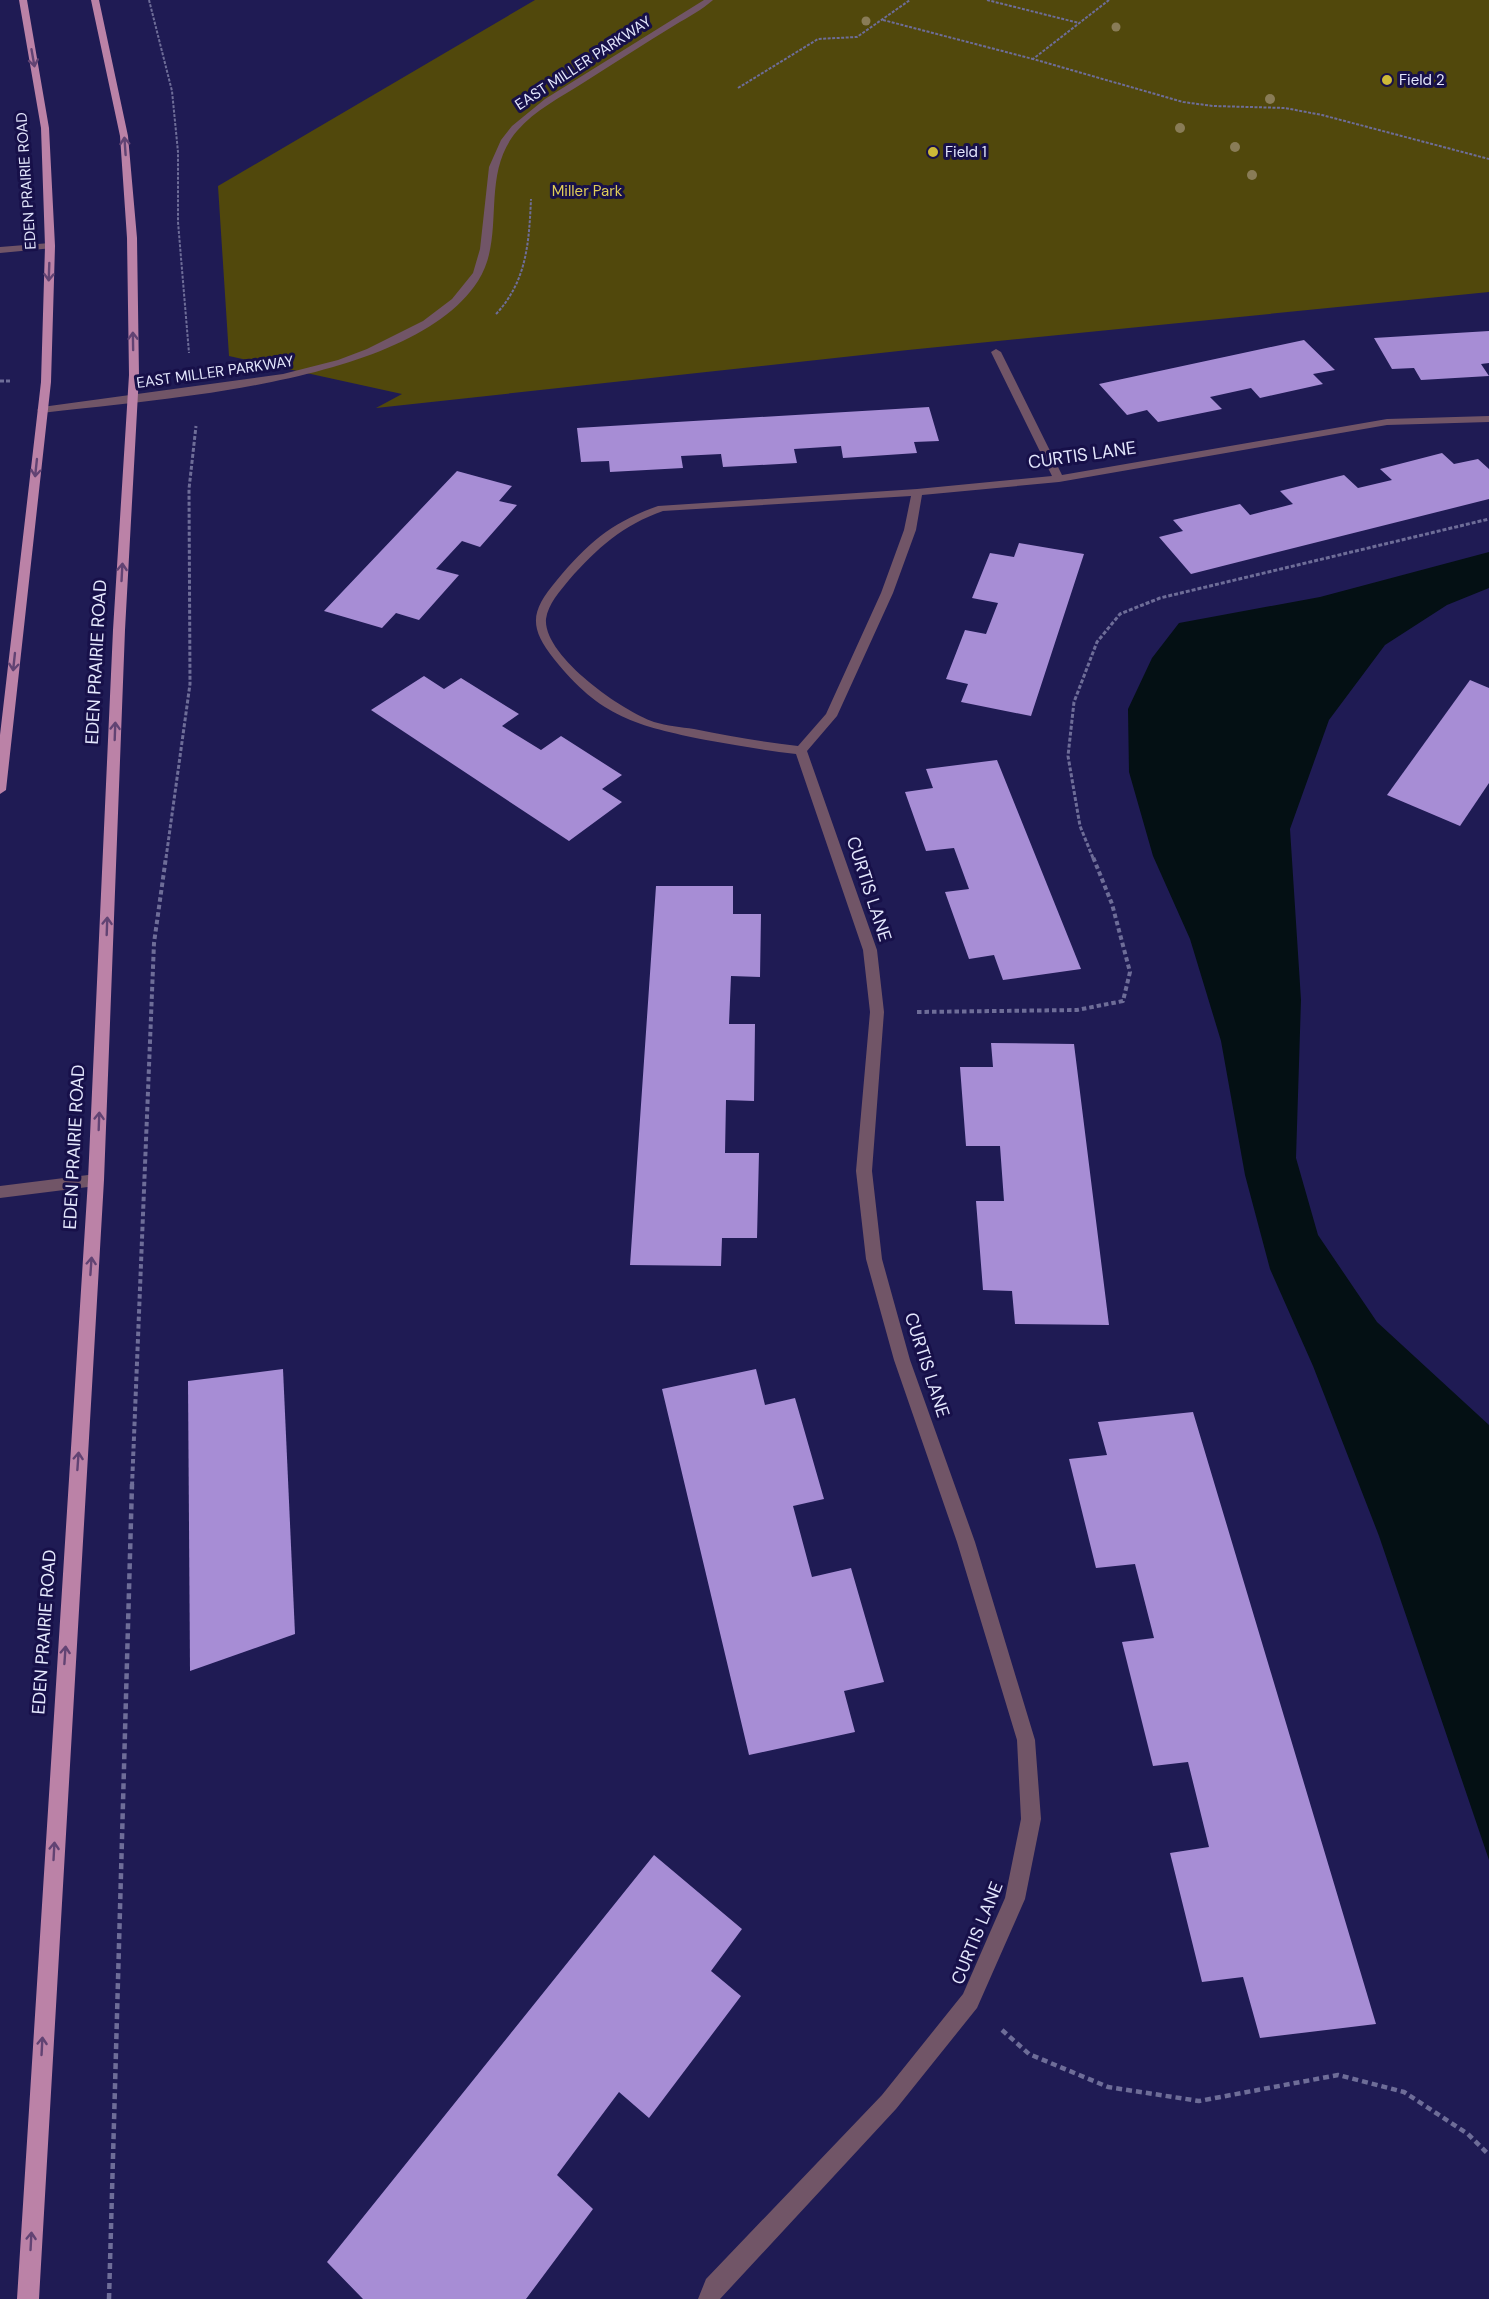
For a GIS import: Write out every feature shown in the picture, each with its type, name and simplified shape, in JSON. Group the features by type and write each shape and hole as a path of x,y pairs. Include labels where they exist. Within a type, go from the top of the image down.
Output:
{"main road":[{"name":"EDEN PRAIRIE ROAD","path":"0,790 42,410 50,246 45,128 23,0"},
{"name":"EDEN PRAIRIE ROAD","path":"28,2299 96,1179 132,399 132,238 124,136 95,0"}],"street":[{"name":"EAST MILLER PARKWAY","path":"42,410 262,383 323,370 371,353 440,314 464,293 478,273 486,244 492,171 498,150 510,132 526,116 548,101 709,0"},
{"path":"0,250 50,246"},
{"path":"996,352 1059,479"},
{"name":"CURTIS LANE","path":"709,2299 714,2286 889,2102 970,2001 1015,1899 1031,1819 1026,1740 966,1542 902,1360 874,1259 864,1171 877,1012 870,950 801,750 758,746 649,724 613,707 576,678 543,640 540,618 545,601 596,541 636,516 662,508 917,492 1059,479 1386,422 1489,419"},
{"path":"801,750 831,716 887,593 910,530 917,492"},
{"path":"0,1192 96,1179"}],"path":[{"path":"149,0 172,91 178,152 178,222 189,356"},
{"path":"738,88 818,39 857,37 910,0"},
{"path":"987,0 1080,23"},
{"path":"1033,59 1109,0"},
{"path":"882,20 1033,59 1182,102 1294,110 1489,159"},
{"path":"109,2299 135,1366 153,955 190,684 189,489 197,432 196,424"},
{"path":"877,1012 1077,1010 1123,1001 1130,972 1112,904 1080,826 1068,756 1078,692 1097,642 1120,614 1160,598 1489,519"},
{"path":"970,2001 1029,2054 1108,2087 1199,2101 1338,2075 1404,2092 1468,2134 1489,2155"}],"green space":[{"name":"Miller Park","path":"535,0 1489,0 1489,292 908,350 376,408 402,394 229,356 218,186"}],"shaded area":[{"path":"1489,552 1489,588 1447,605 1385,645 1329,720 1290,829 1301,1000 1296,1158 1318,1235 1377,1322 1489,1425 1489,1860 1379,1536 1313,1366 1270,1269 1245,1175 1221,1041 1190,939 1153,856 1129,772 1128,709 1152,658 1179,623 1320,597"}],"building":[{"path":"1489,331 1489,363 1481,364 1489,376 1421,380 1414,368 1392,369 1374,338"},
{"path":"1304,340 1335,370 1313,374 1323,384 1260,398 1251,388 1210,397 1222,409 1158,422 1147,410 1127,415 1099,384"},
{"path":"929,407 939,441 914,442 917,453 843,458 841,446 794,449 797,463 723,467 721,454 681,456 683,468 610,472 609,461 581,462 577,428"},
{"path":"1442,453 1454,464 1478,459 1489,469 1489,499 1191,574 1159,537 1183,531 1173,520 1240,504 1250,515 1293,504 1280,491 1344,475 1358,488 1392,480 1380,469"},
{"path":"457,471 512,486 499,501 517,505 480,547 462,541 436,569 459,575 419,620 396,613 382,628 324,611"},
{"path":"1019,543 1084,554 1031,716 961,702 968,684 946,679 965,630 986,634 998,603 972,598 990,553 1014,557"},
{"path":"424,676 444,689 461,678 519,714 502,726 541,750 561,736 622,775 602,789 622,802 569,841 371,710"},
{"path":"1470,680 1489,688 1489,783 1460,826 1387,795"},
{"path":"997,760 1081,969 1003,980 994,955 969,959 945,892 969,889 954,848 926,851 905,792 933,788 926,769"},
{"path":"656,886 733,886 733,914 761,914 760,977 731,976 729,1024 755,1024 754,1101 726,1100 725,1153 759,1153 757,1238 722,1238 721,1266 630,1265"},
{"path":"991,1043 1074,1044 1109,1325 1015,1324 1012,1291 983,1290 976,1201 1004,1201 1000,1146 966,1146 960,1067 993,1067"},
{"path":"283,1369 295,1634 190,1671 188,1381"},
{"path":"756,1369 765,1405 795,1398 824,1499 793,1506 812,1577 851,1568 884,1682 844,1691 855,1732 749,1755 662,1389"},
{"path":"1193,1412 1376,2024 1260,2038 1243,1977 1202,1982 1170,1853 1209,1847 1188,1762 1153,1766 1122,1642 1154,1638 1135,1564 1096,1568 1069,1459 1107,1455 1098,1422"},
{"path":"654,1855 742,1929 711,1971 741,1996 649,2118 619,2092 557,2175 593,2209 526,2299 363,2299 327,2262"}],"place":[{"name":"Field 2","path":"1387,80"},
{"name":"Field 1","path":"933,152"}]}
